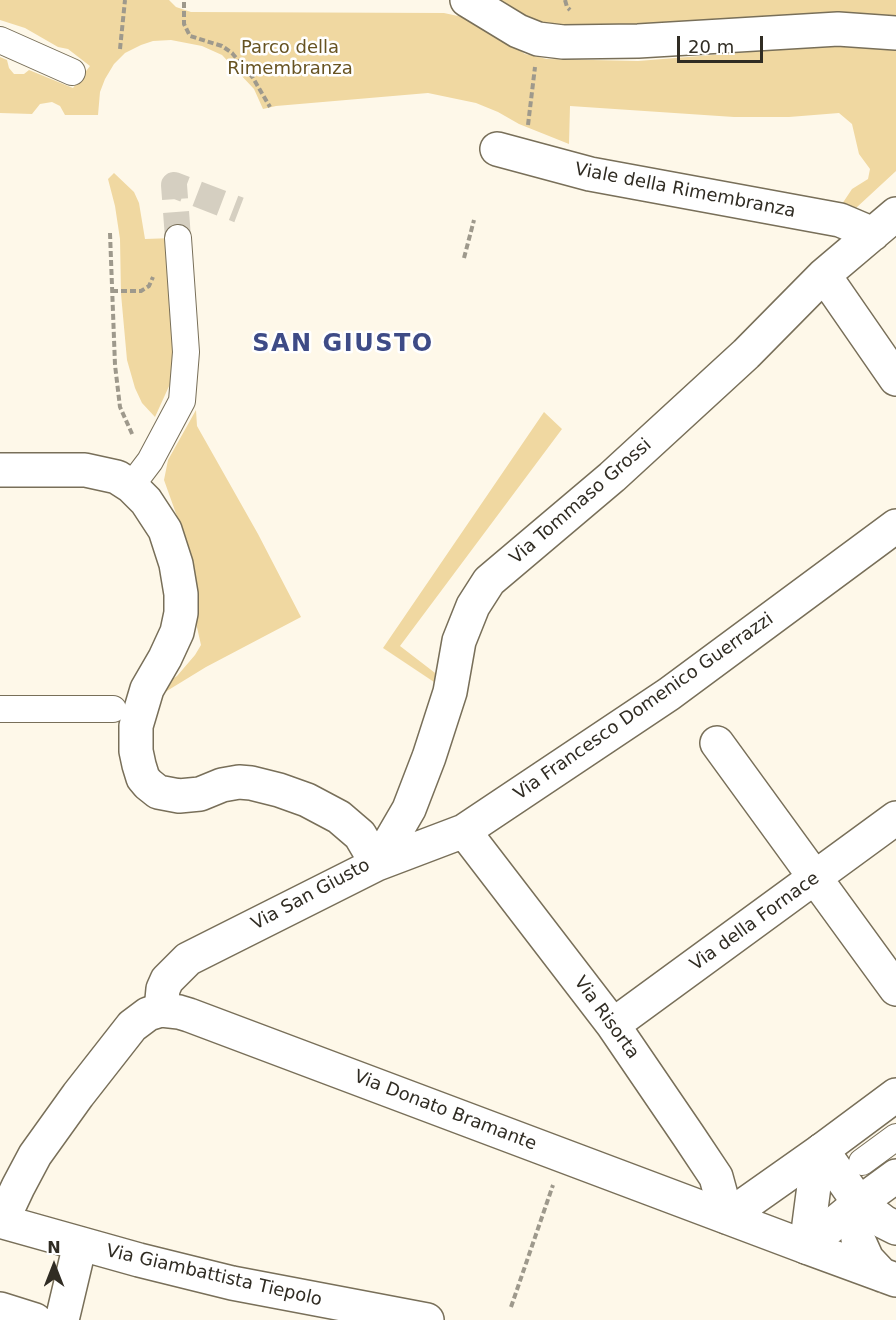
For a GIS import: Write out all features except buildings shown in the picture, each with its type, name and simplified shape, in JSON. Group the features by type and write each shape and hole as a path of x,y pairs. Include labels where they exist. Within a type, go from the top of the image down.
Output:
{"street":[{"path":"467,0 518,31 538,39 562,42 638,41 838,29 896,33"},
{"path":"0,40 72,72"},
{"name":"Viale della Rimembranza","path":"496,149 590,174 840,220 884,224"},
{"name":"Via Tommaso Grossi","path":"377,864 409,809 450,692 459,641 473,606 489,581 621,469 746,354 824,275 884,224"},
{"path":"140,474 182,401 186,352 178,238"},
{"path":"824,275 896,379"},
{"name":"Via San Giusto","path":"0,470 85,470 117,477 140,474 146,501 165,530 176,564 181,594 181,613 177,632 147,689 136,726 136,751 143,778 152,788 169,795 189,796 239,782 265,785 307,800 339,818 360,835 377,864 188,959 167,980 163,989 161,1010"},
{"name":"Via Francesco Domenico Guerrazzi","path":"377,864 464,831 669,694 896,526"},
{"path":"13,713 113,710"},
{"path":"717,743 896,988"},
{"name":"Via della Fornace","path":"613,1025 896,818"},
{"name":"Via Risorta","path":"464,831 613,1025 716,1177 727,1217"},
{"path":"1,1223 35,1155 78,1095 132,1026 148,1014 161,1010"},
{"name":"Via Donato Bramante","path":"161,1010 179,1011 199,1018 889,1278"},
{"path":"727,1217 896,1095"},
{"path":"862,1162 896,1137"},
{"path":"822,1150 858,1203 896,1228"},
{"path":"806,1247 814,1186 822,1150"},
{"path":"806,1247 858,1203 896,1176"},
{"path":"858,1203 856,1222 858,1239 867,1259 889,1278"},
{"name":"Via Giambattista Tiepolo","path":"1,1223 232,1283 428,1320"},
{"path":"62,1320 80,1244"},
{"path":"0,1309 35,1320"}],"path":[{"path":"120,49 124,0"},
{"path":"184,2 184,24 190,36 222,46 232,53 253,78 270,107"},
{"path":"527,132 535,63"},
{"path":"464,258 474,220"},
{"path":"110,232 120,406 140,474"},
{"path":"112,291 122,291"},
{"path":"511,1307 553,1185"}],"green space":[{"name":"Parco della Rimembranza","path":"0,0 169,0 176,7 191,12 444,13 467,18 487,28 525,54 547,59 638,61 837,45 883,46 896,50 896,171 856,208 842,204 852,189 868,179 870,169 859,154 852,124 839,113 789,117 734,117 570,106 569,144 519,124 476,103 428,93 263,109 254,89 222,55 202,46 171,40 153,41 141,45 125,53 114,64 100,92 98,115 65,115 60,106 52,102 40,104 32,114 0,113 0,57 7,60 14,74 24,74 29,70 73,88 90,66 68,49 58,47 25,28 0,20"},
{"path":"496,0 896,0 896,16 829,16 574,27 525,19"},
{"path":"114,173 134,192 139,203 145,239 173,238 175,373 155,417 142,403 127,360 121,294 120,239 108,179"},
{"path":"196,410 197,426 258,534 301,617 206,667 157,697 163,685 177,676 201,645 196,623 196,597 184,536 164,480 168,460"},
{"path":"544,412 562,429 400,646 439,676 437,684 383,648"}],"tunnel":[{"path":"178,238 174,185 239,210"}],"district":[{"name":"SAN GIUSTO","path":"343,345"}]}
